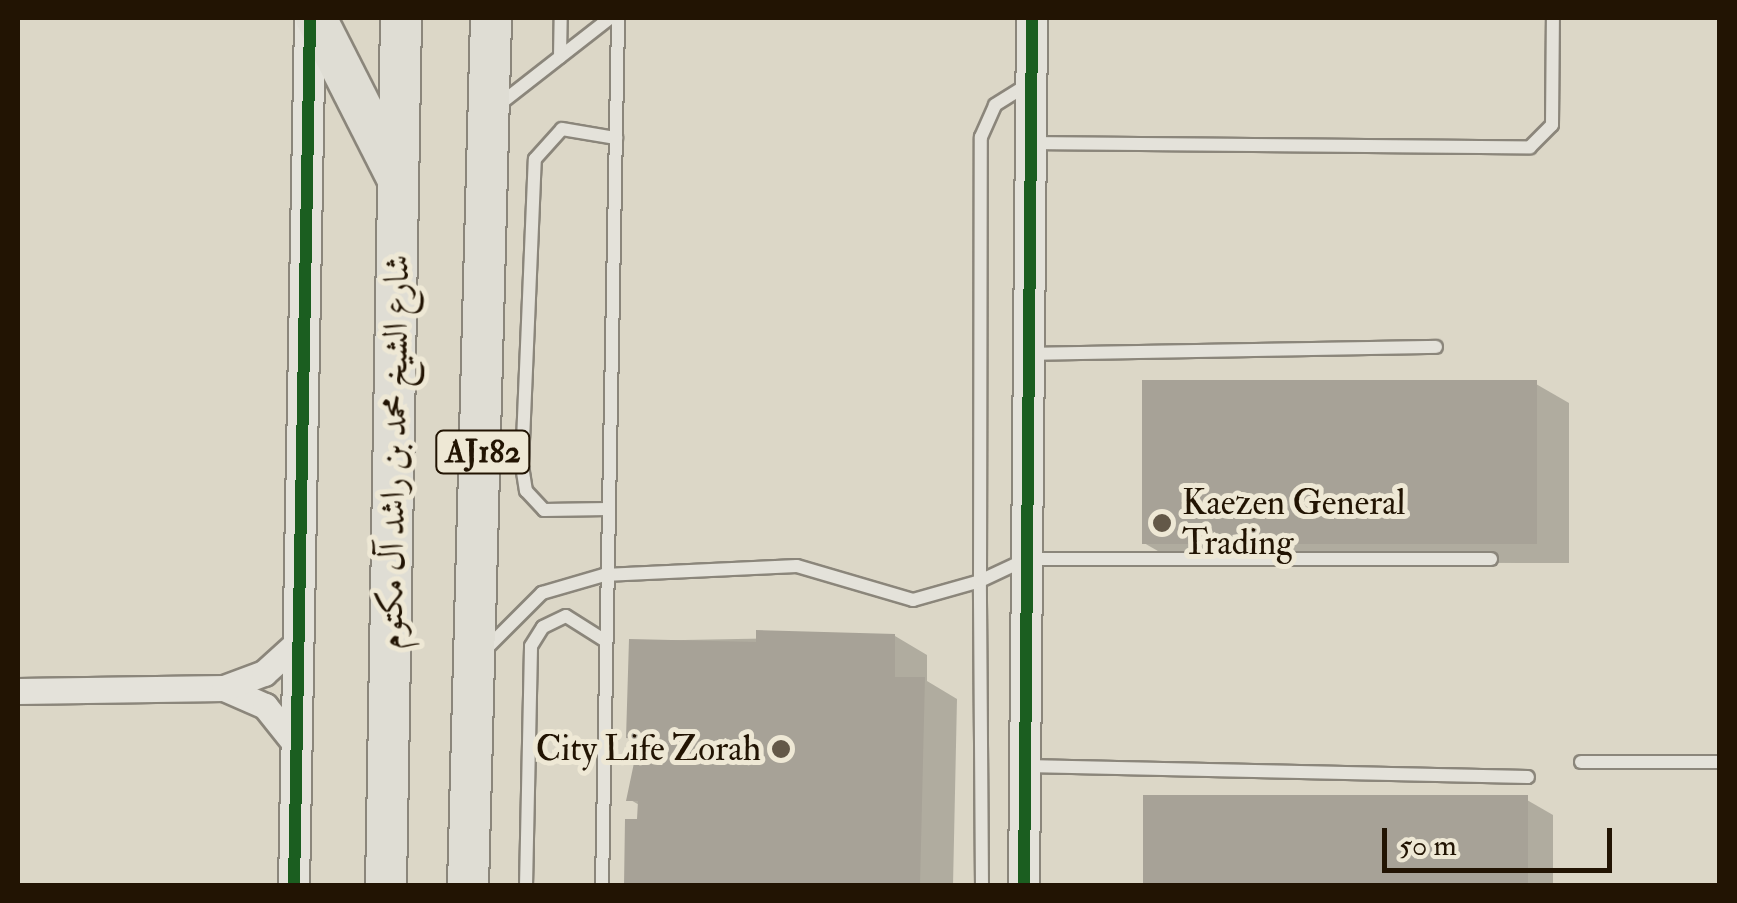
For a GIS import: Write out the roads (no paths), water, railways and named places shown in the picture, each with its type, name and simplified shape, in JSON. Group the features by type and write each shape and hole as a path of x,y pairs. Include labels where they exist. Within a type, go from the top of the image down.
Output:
{"highway":[{"path":"313,18 399,182"},
{"name":"شارع الشيخ محمد بن راشد آل مكتوم","path":"382,876 401,18"},
{"name":"AJ182","path":"468,886 478,660 492,18"}],"street":[{"path":"294,886 295,645 313,18"},
{"path":"1024,886 1032,18"},
{"path":"18,691 224,688 264,672 295,645"},
{"path":"224,688 265,706 293,741"}],"lane":[{"path":"560,57 561,18"},
{"path":"490,112 614,18"},
{"path":"602,886 604,575 616,138 614,18"},
{"path":"1031,143 1530,147 1552,125 1553,18"},
{"path":"982,886 981,137 996,105 1032,82"},
{"path":"608,509 544,510 526,491 522,465 535,159 562,130 616,138"},
{"path":"1029,354 1436,347"},
{"path":"478,660 542,593 604,575 797,566 913,600 980,581 1027,559 1492,558"},
{"path":"526,886 531,646 543,626 566,616 604,640"},
{"path":"1581,762 1720,762"},
{"path":"1026,766 1528,777"}],"place":[{"name":"Kaezen General Trading","path":"1162,523"},
{"name":"City Life Zorah","path":"781,749"}]}
